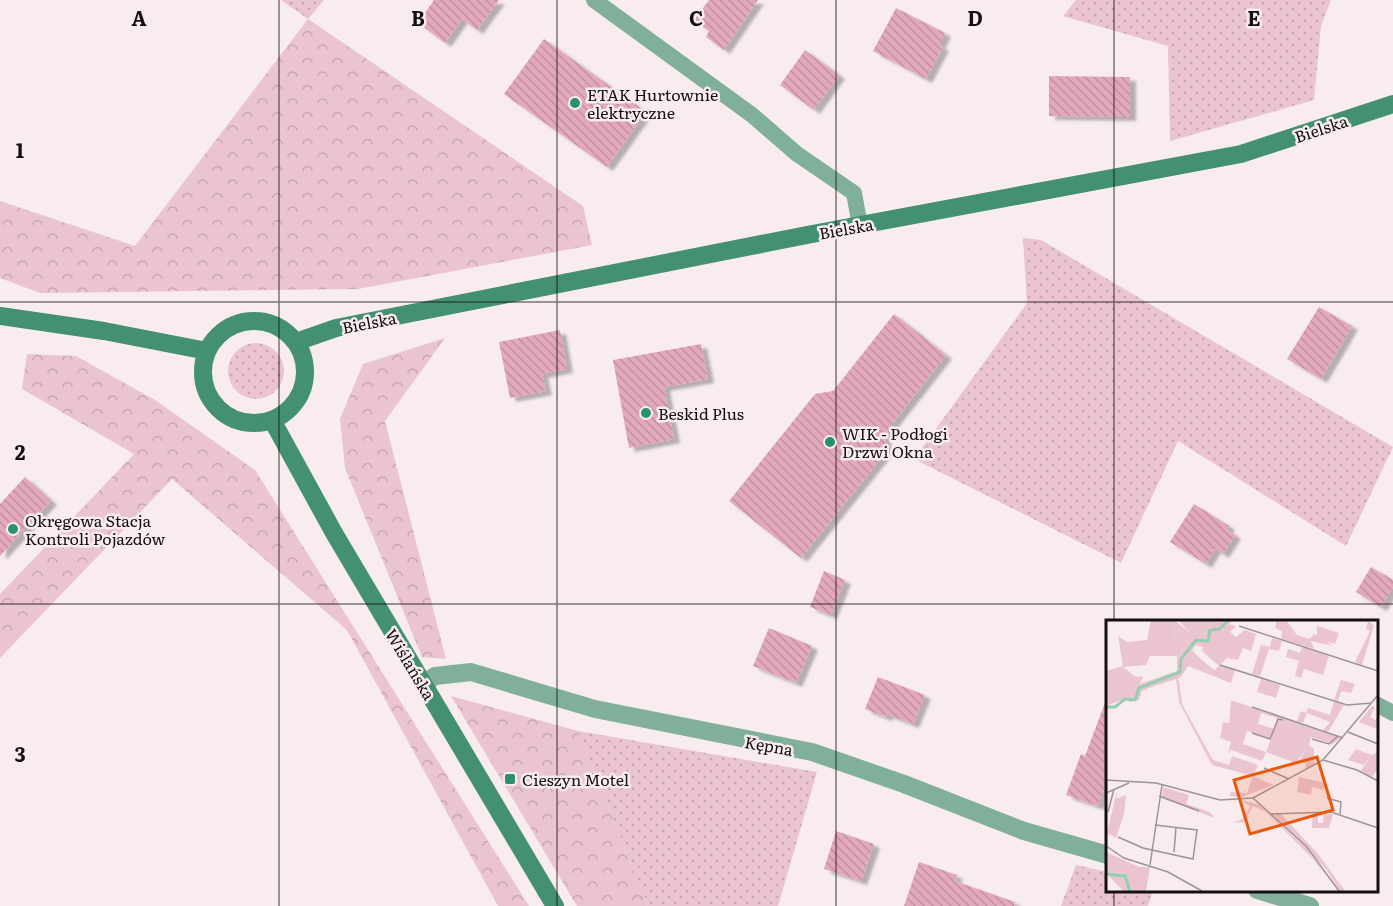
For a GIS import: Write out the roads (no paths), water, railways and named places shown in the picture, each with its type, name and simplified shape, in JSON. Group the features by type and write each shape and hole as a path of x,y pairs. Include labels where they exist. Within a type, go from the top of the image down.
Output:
{"street":[{"name":"Bielska","path":"296,342 336,328 1241,154 1393,104"},
{"path":"0,316 104,331 207,351"},
{"path":"249,321 272,323 296,342 303,356 306,371 304,387 297,401 286,412 272,420 255,423 239,421 223,413 212,400 204,385 203,368 207,351 215,338 227,328 249,321"},
{"name":"Wiślańska","path":"272,420 334,534 555,906"},
{"name":"Kępna","path":"423,684 435,676 471,672 595,709 812,752 904,784 1024,831 1106,854"},
{"path":"1260,891 1310,906"}],"lane":[{"path":"594,0 752,115 797,154 854,193 860,226"},
{"path":"1378,705 1393,713"}],"place":[{"name":"ETAK Hurtownie elektryczne","path":"575,103"},
{"name":"Beskid Plus","path":"646,413"},
{"name":"WIK - Podłogi Drzwi Okna","path":"830,442"},
{"name":"Okręgowa Stacja Kontroli Pojazdów","path":"13,529"},
{"name":"Cieszyn Motel","path":"510,779"}]}
